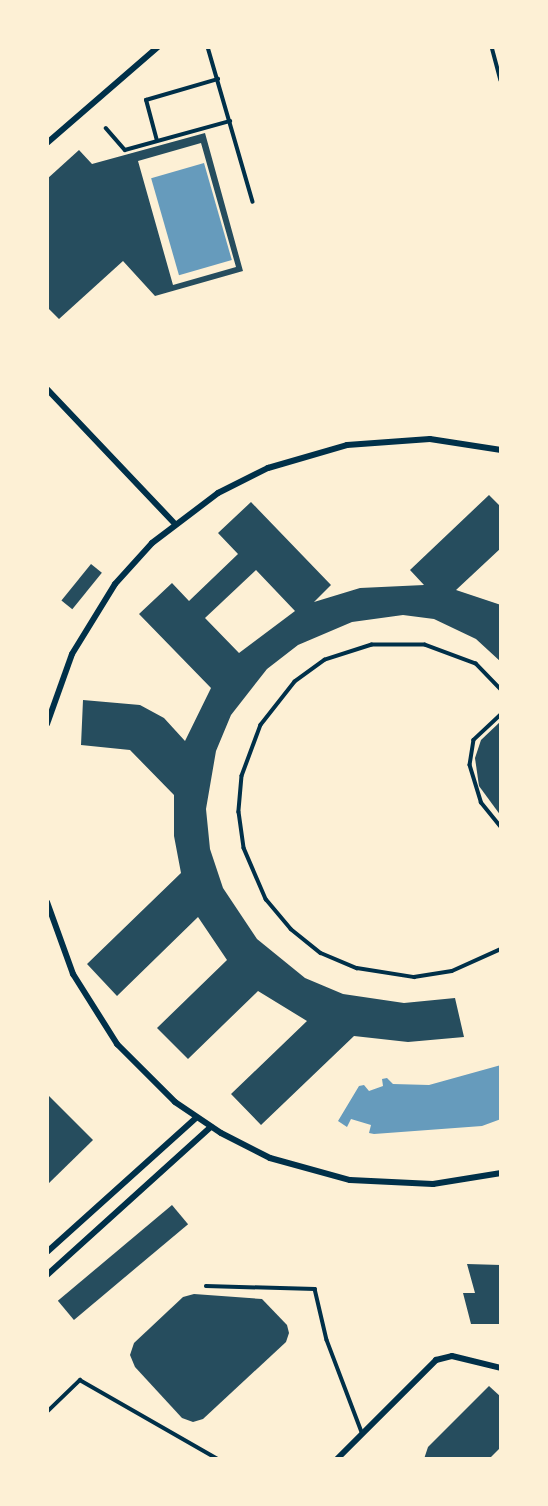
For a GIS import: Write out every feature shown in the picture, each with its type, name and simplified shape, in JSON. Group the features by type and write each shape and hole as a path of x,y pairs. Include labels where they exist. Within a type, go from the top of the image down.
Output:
{"street":[{"path":"47,144 158,47"},
{"path":"47,389 174,523"},
{"path":"47,724 72,654 99,606 133,562 174,523 243,479 320,450 402,439 501,450"},
{"path":"47,902 73,974 101,1021 135,1065 196,1118 211,1127 270,1158 350,1180 433,1184 501,1173"},
{"path":"47,1252 196,1118"},
{"path":"47,1275 211,1127"},
{"path":"337,1459 436,1360 452,1356 501,1368"}],"lane":[{"path":"208,47 253,202"},
{"path":"492,47 501,80"},
{"path":"157,141 146,100 218,79"},
{"path":"106,128 125,150 230,121"},
{"path":"501,690 476,664 425,645 372,645 325,660 295,682 261,725 242,776 239,812 247,856 267,900 291,929 339,962 376,973 414,977 452,971 501,950"},
{"path":"501,715 474,740 470,765 481,802 501,827"},
{"path":"206,1286 315,1289 327,1340 362,1432"},
{"path":"47,1412 80,1380 218,1459"}],"water":[{"path":"204,163 232,260 179,275 151,178"},
{"path":"501,1065 501,1119 482,1126 374,1134 369,1133 371,1125 351,1119 347,1127 338,1121 359,1086 364,1085 369,1091 383,1086 382,1079 387,1078 393,1084 429,1085"}],"building":[{"path":"205,133 243,271 155,296 123,261 59,319 47,307 47,179 79,150 92,164","holes":["201,143 236,267 173,285 138,161"]},
{"path":"489,495 501,507 501,548 456,590 501,605 501,662 476,639 434,619 403,615 352,622 298,645 267,669 231,715 216,751 206,809 210,849 223,888 257,939 305,978 343,994 404,1003 455,998 464,1037 408,1042 354,1036 261,1125 231,1094 307,1021 258,991 188,1059 157,1028 227,960 198,917 117,996 87,964 181,873 174,836 174,795 130,750 81,745 83,700 140,705 164,718 185,741 211,688 139,614 172,583 189,601 238,554 218,533 251,502 331,585 314,602 360,588 424,585 410,570","holes":["256,570 295,611 239,653 205,618"]},
{"path":"91,564 102,573 72,609 61,601"},
{"path":"501,721 501,816 479,786 475,758 481,740"},
{"path":"47,1094 93,1140 47,1185"},
{"path":"172,1205 188,1224 74,1320 58,1301"},
{"path":"467,1264 501,1265 501,1324 471,1324 463,1293 475,1293"},
{"path":"194,1294 262,1299 287,1325 289,1333 286,1342 203,1419 193,1422 182,1418 135,1367 130,1355 134,1343 183,1297"},
{"path":"489,1386 501,1397 501,1447 489,1459 424,1459 428,1447"}]}
